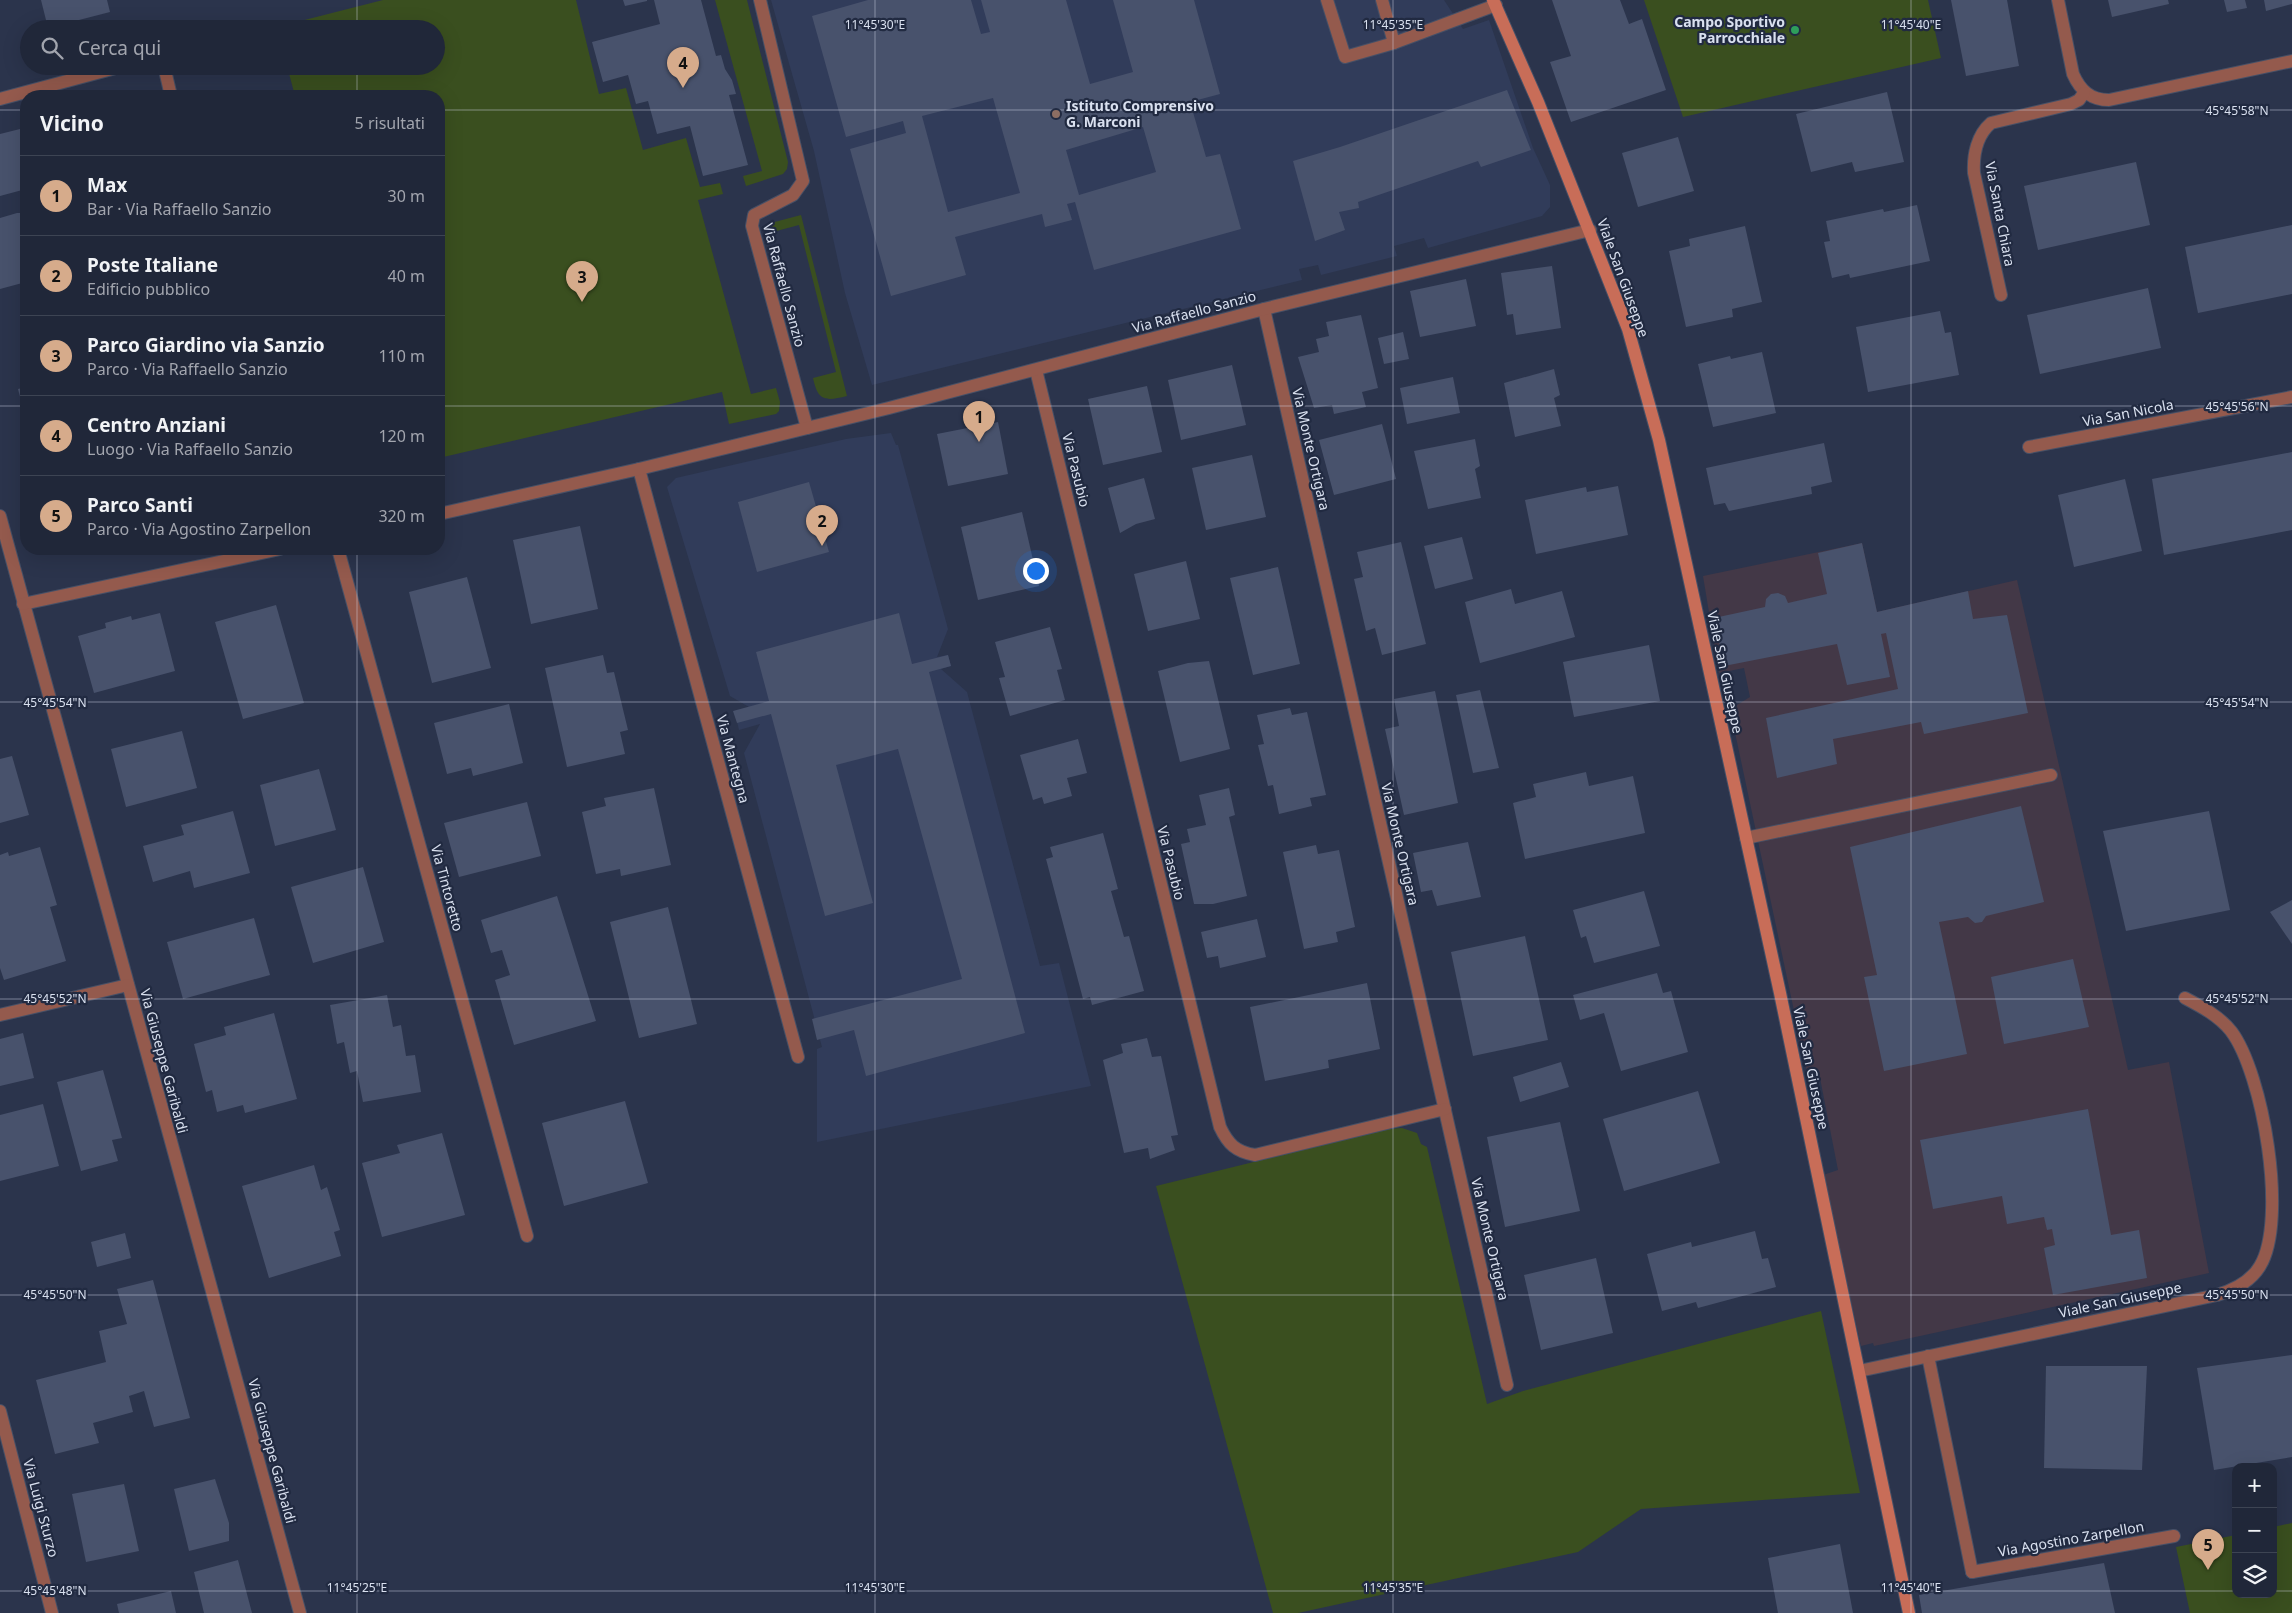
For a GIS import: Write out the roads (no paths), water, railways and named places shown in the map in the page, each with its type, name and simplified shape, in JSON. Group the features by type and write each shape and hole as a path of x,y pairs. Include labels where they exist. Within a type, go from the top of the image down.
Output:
{"main road":[{"name":"Viale San Giuseppe","path":"1495,2 1590,230 1628,330 1659,440 1780,993 1909,1613"}],"street":[{"name":"Via Raffaello Sanzio","path":"760,0 803,181 794,195 754,215 751,221 807,428"},
{"path":"1328,0 1345,57 1394,43 1495,2"},
{"path":"1382,0 1394,43"},
{"path":"2058,0 2073,74 2084,93 2096,99 2109,100 2292,61"},
{"path":"34,90 89,75"},
{"path":"166,75 170,90"},
{"name":"Via Santa Chiara","path":"2001,295 1974,173 1974,161 1978,142 1985,128 1991,123 2071,104 2079,100 2084,93"},
{"path":"0,99 20,94"},
{"name":"Via Raffaello Sanzio","path":"445,513 807,428 1036,370 1264,309 1590,230"},
{"name":"Via Monte Ortigara","path":"1264,309 1507,1385"},
{"name":"Via Pasubio","path":"1036,370 1220,1127 1225,1138 1242,1153 1255,1155 1445,1109"},
{"name":"Via San Nicola","path":"2029,447 2292,397"},
{"name":"Via Mantegna","path":"639,468 798,1057"},
{"name":"Via Giuseppe Garibaldi","path":"0,516 300,1613"},
{"path":"23,604 252,555"},
{"name":"Via Tintoretto","path":"340,555 527,1236"},
{"path":"1746,838 2051,776"},
{"path":"0,1015 128,986"},
{"name":"Viale San Giuseppe","path":"1859,1371 2217,1295 2241,1284 2261,1265 2270,1235 2271,1181 2267,1139 2260,1104 2241,1049 2231,1031 2211,1012 2186,998"},
{"name":"Via Agostino Zarpellon","path":"1928,1356 1972,1572 2174,1536"},
{"name":"Via Luigi Sturzo","path":"0,1411 52,1613"}],"place":[{"name":"Campo Sportivo Parrocchiale","path":"1795,30"},
{"name":"Centro Anziani","path":"683,88"},
{"name":"Istituto Comprensivo G. Marconi","path":"1056,114"},
{"name":"Parco Giardino via Sanzio","path":"582,302"},
{"name":"Max","path":"979,442"},
{"name":"Poste Italiane","path":"822,546"},
{"name":"Parco Santi","path":"2208,1570"}]}
